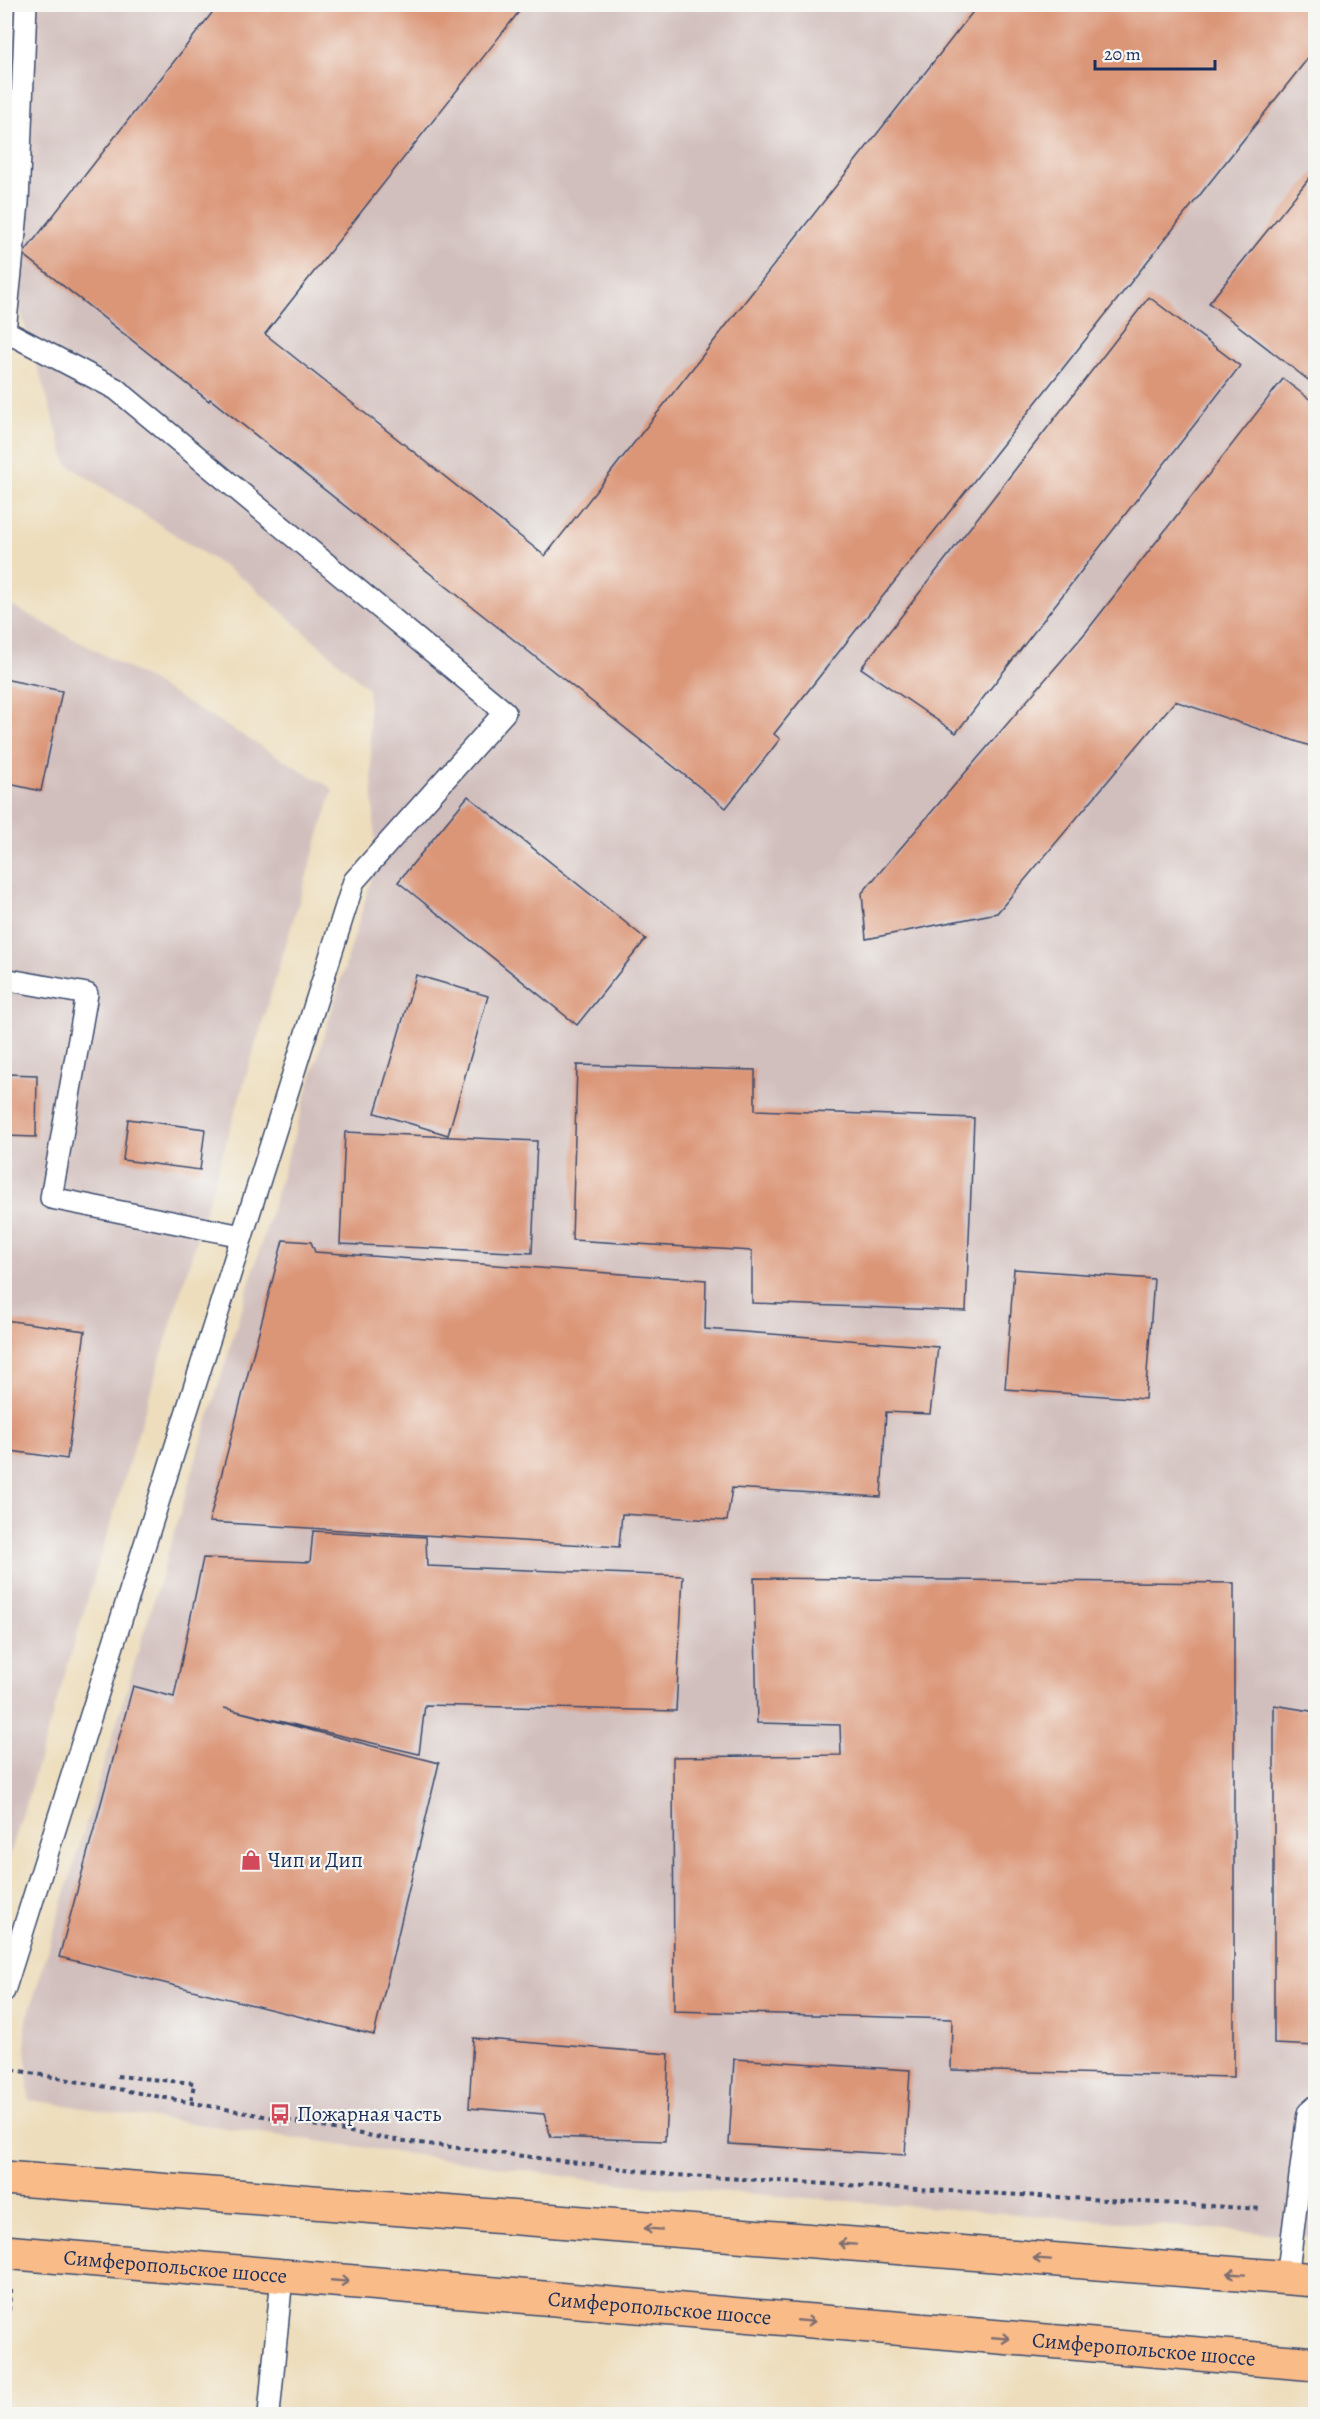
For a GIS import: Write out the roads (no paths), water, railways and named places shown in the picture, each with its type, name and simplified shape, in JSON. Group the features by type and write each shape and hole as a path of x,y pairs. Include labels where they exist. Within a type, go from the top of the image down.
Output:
{"main road":[{"path":"4,2178 1301,2279"},
{"name":"Симферопольское шоссе","path":"4,2252 1316,2364"}],"lane":[{"path":"4,1991 354,881 504,712 116,389 4,331 18,203 26,4"},
{"path":"4,979 87,994 51,1198 242,1236"},
{"path":"1301,2279 1294,2210 1308,2113 1316,2106"},
{"path":"269,2415 282,2276"}],"place":[{"name":"Чип и Дип","path":"251,1860"},
{"name":"Пожарная часть","path":"280,2114"}]}
